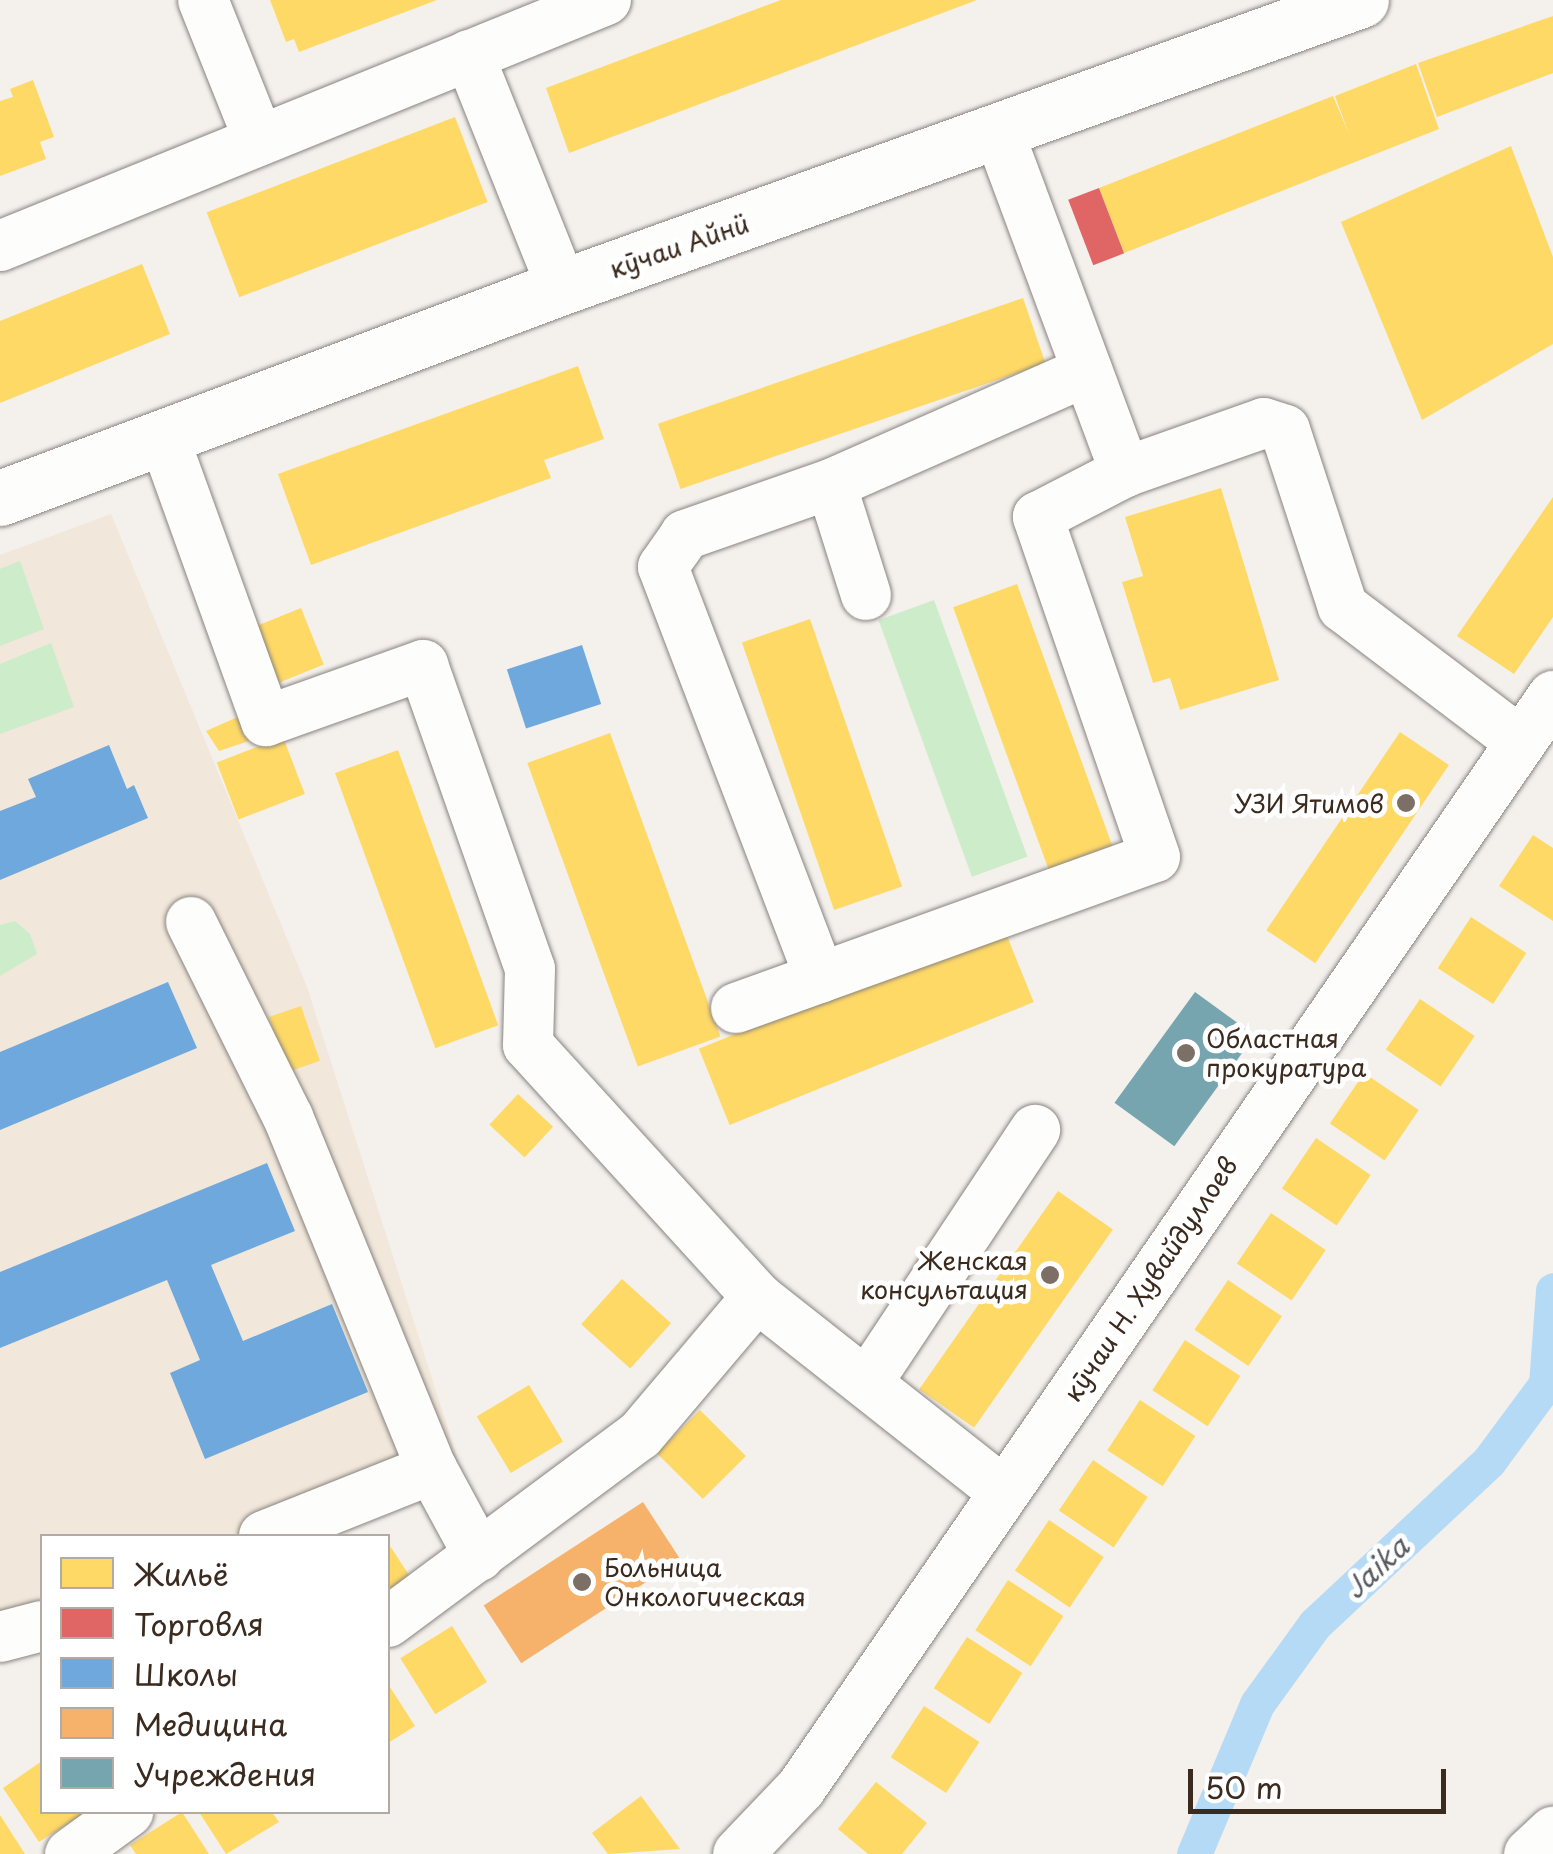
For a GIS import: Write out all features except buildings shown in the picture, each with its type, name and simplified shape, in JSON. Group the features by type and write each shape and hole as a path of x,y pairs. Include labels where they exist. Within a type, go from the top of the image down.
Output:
{"main road":[{"name":"кӯчаи Айнӣ","path":"0,498 562,287 1361,0"}],"street":[{"path":"203,0 260,140"},
{"path":"0,246 606,0"},
{"path":"469,55 562,287"},
{"path":"998,133 1125,472"},
{"path":"820,978 663,567 685,534 832,484 1087,371"},
{"path":"736,1008 1155,857 1038,517 1125,472 1264,423 1284,430 1343,607 1521,742"},
{"path":"164,438 266,721 423,665 530,969 528,1046 757,1298 1004,1492"},
{"path":"832,484 866,595"},
{"name":"кӯчаи Н. Ҳувайдуллоев","path":"738,1854 802,1788 1553,696"},
{"path":"191,922 288,1118 432,1469 479,1556"},
{"path":"867,1383 1036,1130"},
{"path":"390,1621 640,1435 757,1298"},
{"path":"269,1534 432,1469"},
{"path":"0,1637 40,1627"},
{"path":"70,1854 125,1814"},
{"path":"1530,1854 1553,1832"}],"shaded area":[{"path":"111,514 307,987 465,1482 323,1534 40,1534 40,1640 0,1655 0,555"}],"green space":[{"path":"20,561 44,629 0,646 0,569"},
{"path":"934,600 1027,857 972,877 879,620"},
{"path":"51,643 74,707 0,734 0,664"},
{"path":"15,921 30,934 37,954 0,976 0,925"}],"waterway":[{"name":"Jaika","path":"1194,1854 1257,1704 1315,1624 1489,1461 1546,1384 1553,1290"}],"place":[{"name":"УЗИ Ятимов","path":"1406,803"},
{"name":"Областная прокуратура","path":"1186,1053"},
{"name":"Женская консультация","path":"1050,1275"},
{"name":"Больница Онкологическая","path":"582,1582"}]}
